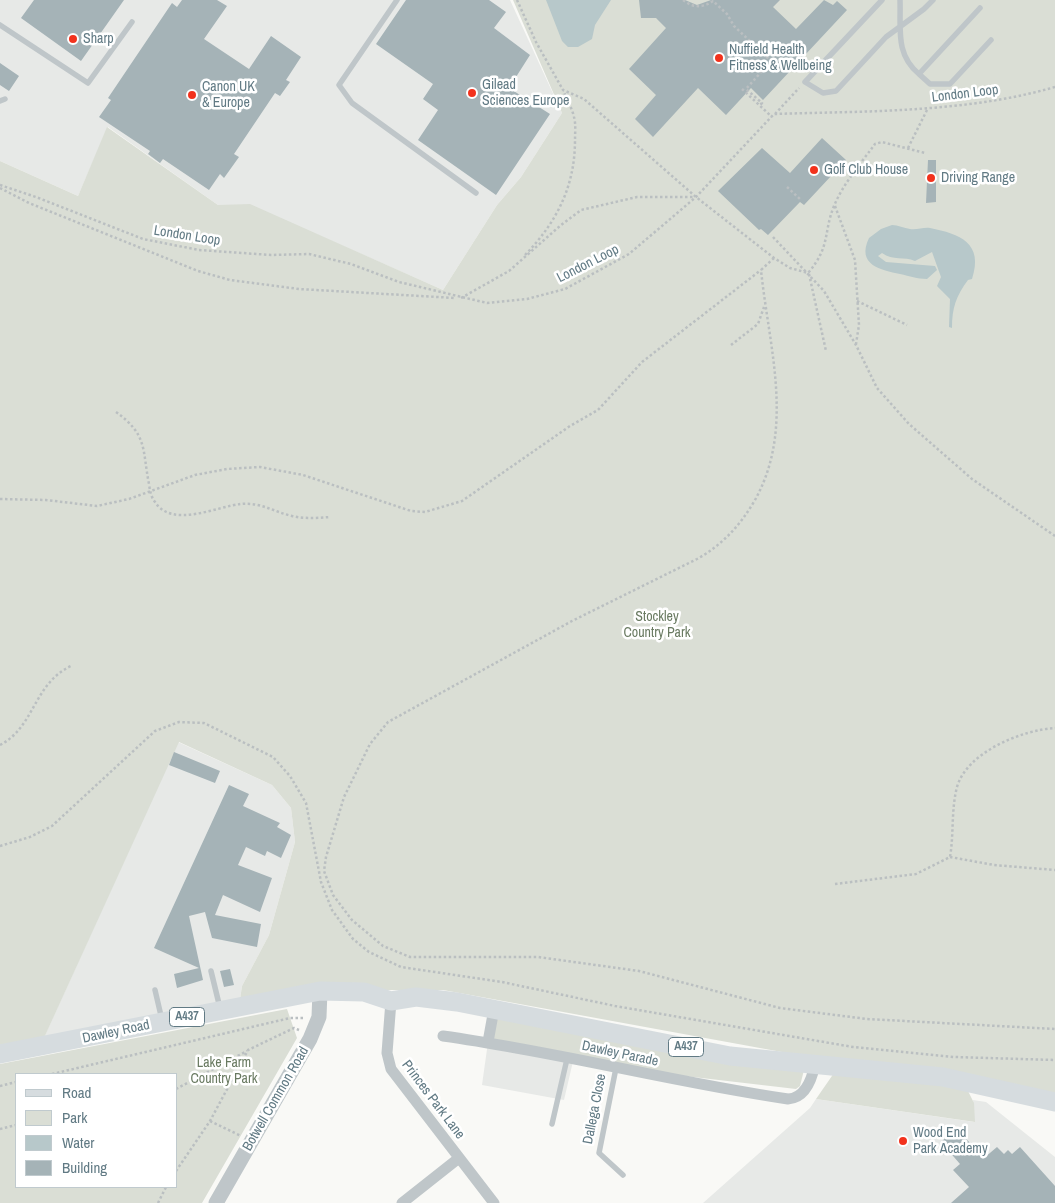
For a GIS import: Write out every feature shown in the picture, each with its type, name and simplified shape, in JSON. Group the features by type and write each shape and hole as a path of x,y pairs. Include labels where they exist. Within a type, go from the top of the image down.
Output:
{"main road":[{"name":"Dawley Road","path":"0,1054 320,991"},
{"name":"A437","path":"320,991 364,992 391,1001 424,997 706,1051 943,1077 1055,1102"}],"street":[{"name":"Botwell Common Road","path":"216,1203 310,1039 319,1017 320,991"},
{"name":"Princes Park Lane","path":"391,1001 387,1053 388,1064 494,1203"},
{"path":"488,1042 494,1009"},
{"name":"Dawley Parade","path":"443,1036 488,1042 685,1083 788,1100 804,1091 810,1081 814,1064"},
{"path":"402,1203 459,1158"}],"lane":[{"path":"397,0 339,85 352,103 476,193"},
{"path":"882,0 805,82 823,93 836,91 886,37 924,10 932,0"},
{"path":"900,0 902,53 909,66 930,84 950,84 991,40"},
{"path":"924,0 924,10"},
{"path":"919,74 980,8"},
{"path":"0,25 88,83 132,22"},
{"path":"211,971 221,1010"},
{"path":"155,990 163,1022"},
{"path":"552,1124 566,1058"},
{"name":"Dallega Close","path":"616,1068 599,1152 623,1175"}],"path":[{"path":"509,272 541,238 564,202 574,162 574,116 563,90 536,42 517,0"},
{"path":"683,0 691,5 701,6 713,0 727,14 734,26 771,61 746,89 762,103 760,105"},
{"path":"742,89 773,116 805,82"},
{"name":"London Loop","path":"0,187 36,197 143,239 199,250 271,255 309,254 351,264 399,282 487,303 527,299 566,289 629,254 696,197 773,116 928,108 1021,97 1055,87"},
{"path":"563,90 584,99 696,197 774,258 790,268 808,273"},
{"path":"908,148 928,108"},
{"path":"826,352 808,273 825,247 835,205 875,144 882,142 926,153"},
{"path":"0,187 29,203 198,271 230,280 299,289 461,298 509,272 560,225 581,210 637,197 696,197"},
{"path":"787,187 801,200"},
{"path":"835,205 855,260 859,325 856,345"},
{"path":"773,237 824,291 856,345 877,388 909,424 972,479 1055,536"},
{"path":"0,499 46,500 97,506 150,491 195,475 227,469 260,467 303,475 411,512 425,512 446,507 478,492 570,426 598,410 642,362 774,258"},
{"path":"761,270 774,358 778,407 776,442 766,480 746,516 714,550 572,621 388,722 370,744 359,764 336,823 324,871 334,895 352,920 376,941 410,957 538,957 639,971 780,1008 867,1019 1055,1029"},
{"path":"857,301 907,325"},
{"path":"731,345 758,324 765,306"},
{"path":"116,412 131,424 140,435 150,491 157,505 173,513 205,514 228,506 250,504 267,506 293,516 330,517"},
{"path":"0,745 18,733 47,684 71,666"},
{"path":"0,846 30,837 52,826 155,731 179,722 204,723 273,757 290,776 306,803 321,882 332,910 353,939 364,948 401,967 502,982 615,1006 853,1047 954,1057 1055,1060"},
{"path":"950,857 954,804 961,777 980,758 1012,737 1030,731 1055,728"},
{"path":"835,884 881,877 909,876 927,870 950,857 994,865 1055,870"},
{"path":"56,1073 290,1018 319,1017"},
{"path":"178,1088 248,1050 294,1028 310,1039"},
{"path":"178,1168 210,1120 248,1050"},
{"path":"0,1086 15,1082"},
{"path":"210,1120 252,1141"},
{"path":"0,1128 15,1125"},
{"path":"158,1203 166,1188"}],"shaded area":[{"path":"0,0 510,0 562,113 521,177 497,205 443,290 250,205 218,205 108,127 78,196 0,161"},
{"path":"178,742 272,785 291,808 295,842 269,935 242,986 239,1006 41,1044"},
{"path":"488,1042 574,1057 564,1100 482,1085"},
{"name":"Wood End Park Academy","path":"816,1099 974,1122 973,1100 986,1102 1055,1157 1055,1203 703,1203 810,1108"}],"green space":[{"name":"Stockley Country Park","path":"513,0 1055,0 1055,1102 443,990 341,990 239,1006 242,986 269,935 295,842 291,808 272,785 179,742 44,1038 0,1048 0,161 78,196 107,127 218,205 250,204 443,290 497,205 521,177 562,113"},
{"name":"Lake Farm Country Park","path":"287,1009 297,1038 202,1203 0,1203 0,1064"},
{"path":"494,1009 804,1070 800,1086 796,1089 616,1068 488,1042"},
{"path":"834,1073 911,1079 968,1091 974,1103 975,1122 816,1099"}],"water":[{"path":"546,0 611,0 595,25 592,39 578,47 568,47 562,41"},
{"path":"892,225 910,229 928,228 951,233 967,242 972,249 975,257 975,267 972,279 968,280 960,291 954,308 952,328 949,327 950,299 937,286 941,277 932,252 915,261 890,257 882,253 878,256 886,262 935,266 937,270 927,279 878,268 868,260 866,247 869,238 881,229"}],"building":[{"name":"Sharp","path":"34,0 124,0 81,61 21,18"},
{"name":"Canon UK & Europe","path":"182,0 217,0 227,6 204,39 249,69 271,36 301,57 286,80 290,82 280,96 275,93 234,154 239,157 224,178 220,174 209,190 163,159 160,163 148,154 150,151 99,117 111,100 108,98 172,3 177,7"},
{"name":"Gilead Sciences Europe","path":"406,0 489,0 506,12 494,28 530,55 509,88 550,114 496,195 418,140 438,110 423,99 433,84 376,44"},
{"path":"639,0 685,0 697,5 711,0 780,0 773,7 796,29 824,0 833,5 837,1 847,10 763,100 751,88 726,115 698,88 653,137 635,119 656,95 629,69 666,28 656,18 641,18"},
{"path":"0,63 19,76 9,91 0,85"},
{"path":"822,138 846,160 804,205 800,202 768,235 761,229 759,230 718,191 762,148 790,173"},
{"name":"Driving Range","path":"928,160 936,160 936,202 926,203"},
{"path":"174,752 220,771 215,783 169,765"},
{"path":"229,785 249,794 243,806 280,823 277,827 291,835 281,858 267,851 265,856 246,847 238,865 272,878 260,912 223,895 215,915 261,924 257,947 212,938 205,912 189,916 203,980 177,988 174,974 199,968 154,948"},
{"path":"230,969 234,985 224,987 220,971"},
{"path":"956,1128 984,1158 997,1147 1004,1154 1008,1150 1012,1154 1020,1147 1055,1186 1055,1203 951,1203 969,1187 953,1170 960,1164 941,1142"}],"place":[{"name":"Sharp","path":"73,39"},
{"name":"Nuffield Health Fitness & Wellbeing","path":"719,58"},
{"name":"Gilead Sciences Europe","path":"472,93"},
{"name":"Canon UK & Europe","path":"192,95"},
{"name":"Golf Club House","path":"814,170"},
{"name":"Driving Range","path":"931,178"},
{"name":"Wood End Park Academy","path":"903,1141"}]}
